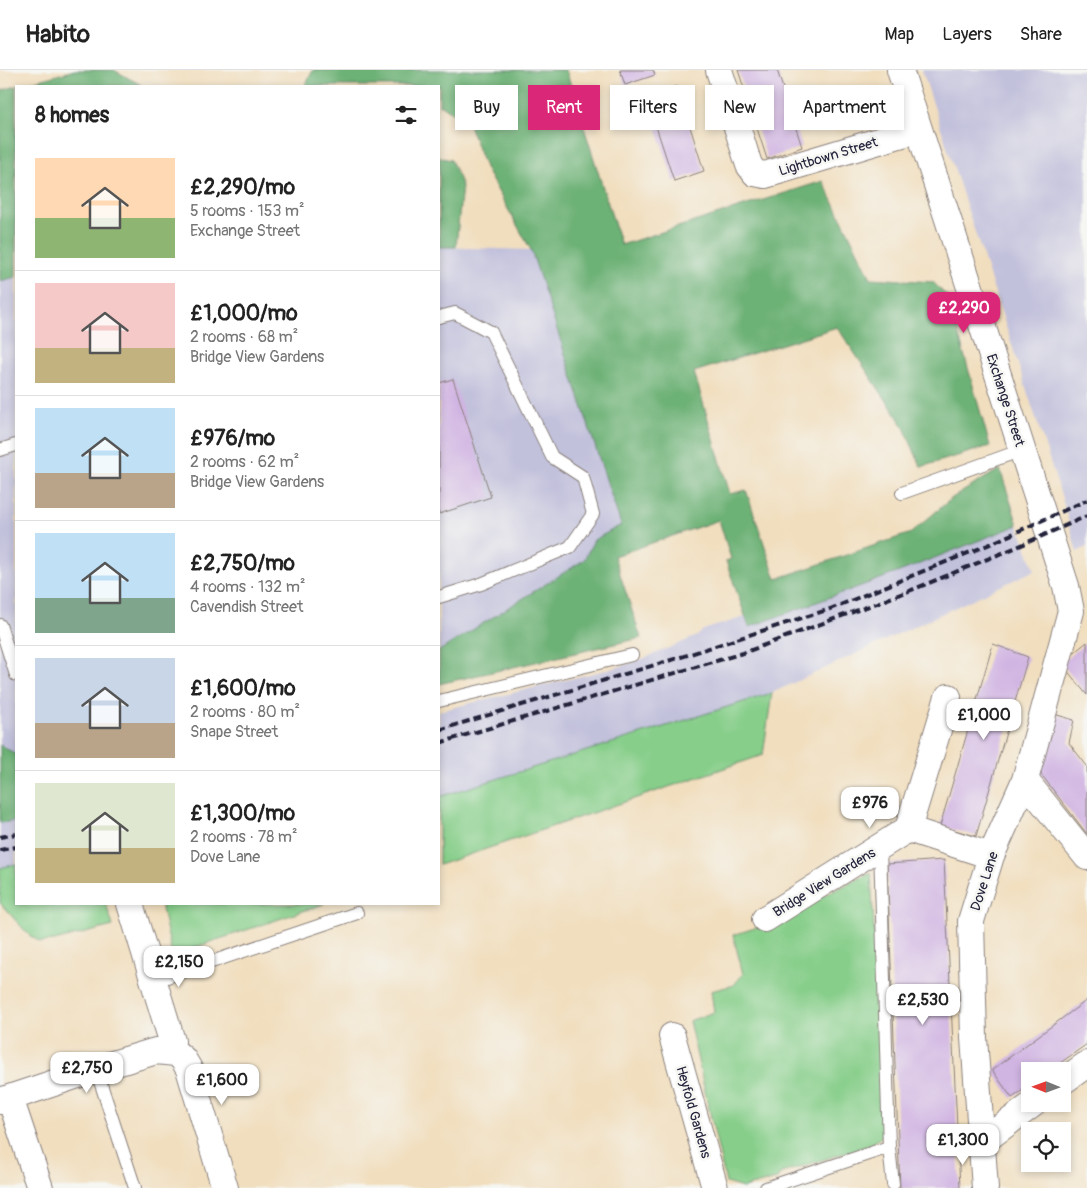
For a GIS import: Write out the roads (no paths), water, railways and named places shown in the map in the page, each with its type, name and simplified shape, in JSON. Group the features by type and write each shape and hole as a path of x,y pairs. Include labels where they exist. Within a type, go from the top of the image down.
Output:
{"street":[{"name":"Lightbown Street","path":"719,70 749,165 755,173 765,175 919,129"},
{"name":"Exchange Street","path":"900,70 1022,450 1075,604"},
{"name":"Dove Lane","path":"985,1188 974,1038 971,921 991,856 1025,780 1075,604"},
{"path":"948,697 908,829 991,856"},
{"path":"1025,780 1087,857"},
{"name":"Bridge View Gardens","path":"765,919 908,829"},
{"path":"134,916 155,981 172,1041 173,1052"},
{"name":"Heyfold Gardens","path":"672,1036 716,1188"},
{"path":"40,1188 5,1100 156,1051 173,1052 183,1059 189,1069 225,1188"},
{"path":"1071,1076 1087,1064"},
{"path":"982,1142 1022,1112"}],"lane":[{"path":"440,317 455,314 490,332 552,457 583,477 593,514 570,547 481,584 440,597"},
{"path":"0,450 15,445"},
{"path":"902,493 1022,450"},
{"path":"0,625 15,672"},
{"path":"440,702 632,655"},
{"path":"880,847 889,1147 893,1184"},
{"path":"155,981 356,913"},
{"path":"96,1069 134,1188"},
{"path":"766,1188 889,1147"}],"railway":[{"path":"440,730 678,658 830,609 988,545 1087,500"},
{"path":"440,743 743,653 909,591 1087,516"},
{"path":"0,837 15,834"},
{"path":"0,850 15,847"}]}
